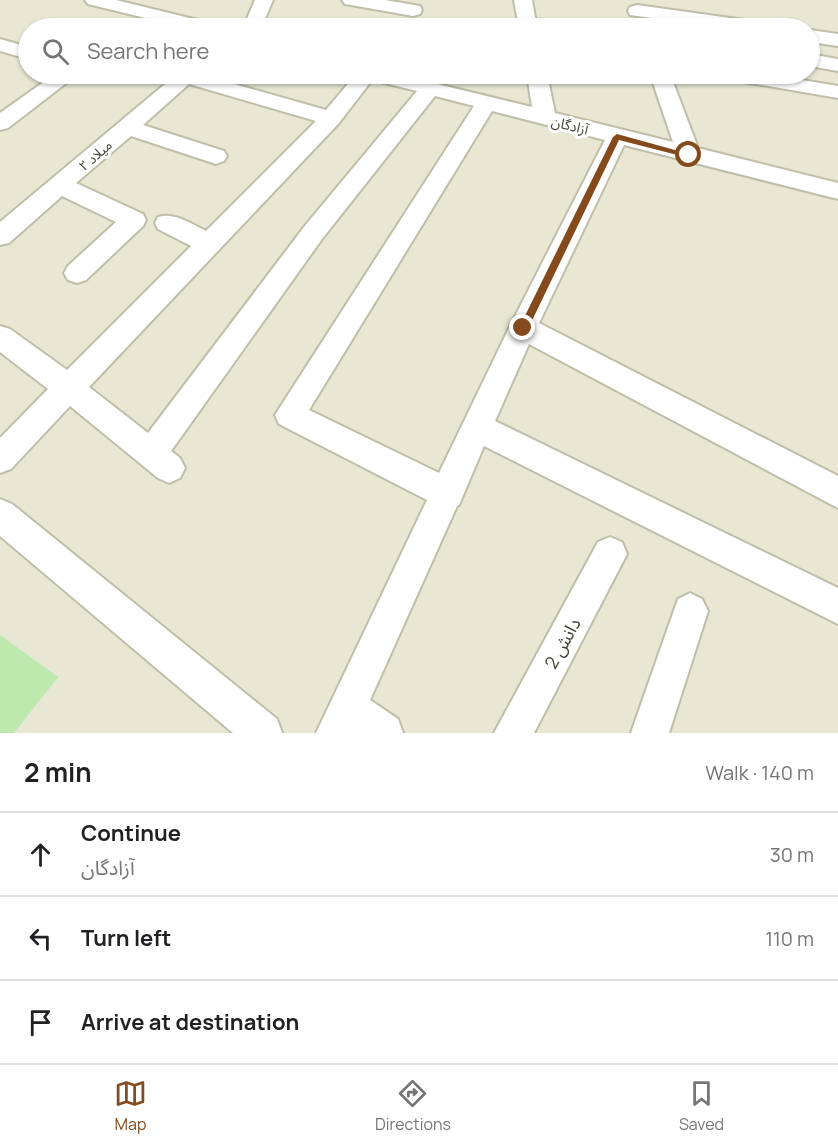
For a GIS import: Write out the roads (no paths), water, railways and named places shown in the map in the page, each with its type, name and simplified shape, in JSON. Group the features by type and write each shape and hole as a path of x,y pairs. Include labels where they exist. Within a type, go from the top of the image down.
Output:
{"street":[{"path":"94,0 168,18"},
{"path":"256,18 264,0"},
{"path":"351,0 413,13"},
{"path":"523,0 526,18"},
{"path":"142,18 149,13"},
{"path":"638,13 678,18"},
{"path":"820,37 838,40"},
{"path":"0,45 18,50"},
{"path":"820,61 838,64"},
{"path":"2,119 53,84"},
{"name":"میلاد ۲","path":"0,236 177,84"},
{"path":"217,84 332,118"},
{"path":"0,459 332,118 358,84"},
{"path":"0,337 69,388 160,461 313,233 419,84"},
{"name":"آزادگان","path":"426,84 486,104 838,191"},
{"path":"539,84 545,119"},
{"path":"664,84 689,155"},
{"path":"791,84 838,92"},
{"path":"448,494 290,415 486,104"},
{"path":"127,127 216,156"},
{"path":"384,733 341,720 448,494 523,328 617,137"},
{"path":"59,185 134,220 77,273"},
{"path":"167,223 209,244"},
{"path":"523,328 838,494"},
{"path":"478,428 838,606"},
{"path":"0,515 263,733"},
{"name":"دانش 2","path":"513,733 610,554"},
{"path":"650,733 690,611"}]}
